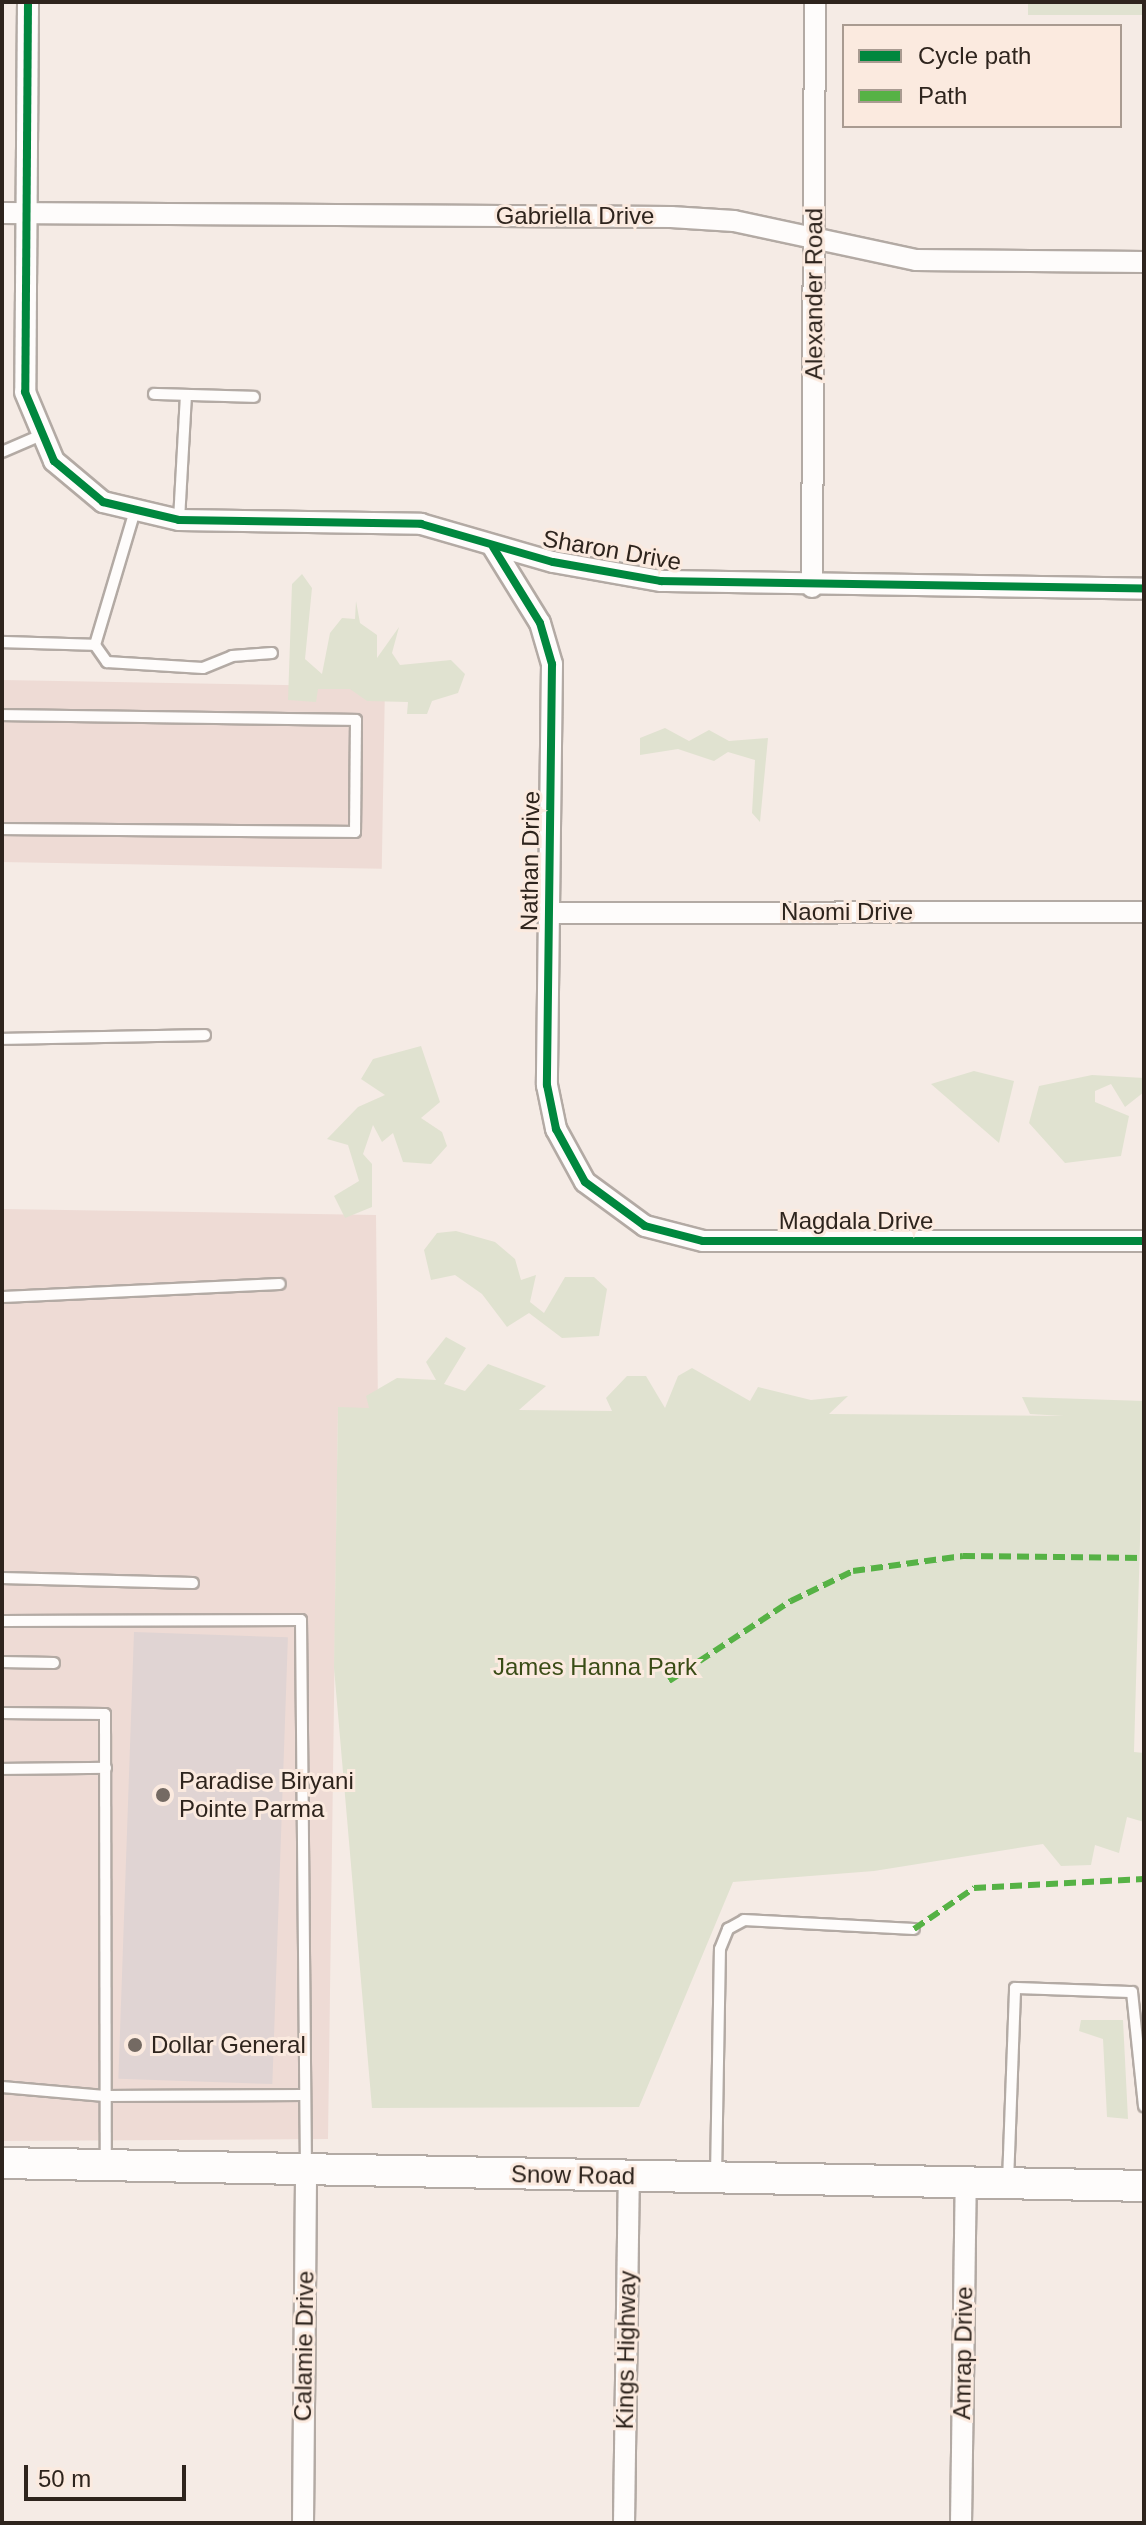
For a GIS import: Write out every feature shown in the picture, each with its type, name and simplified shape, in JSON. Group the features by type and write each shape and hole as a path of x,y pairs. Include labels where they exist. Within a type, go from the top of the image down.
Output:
{"main road":[{"name":"Snow Road","path":"2,2163 1144,2186"}],"street":[{"path":"28,2 23,361 39,436"},
{"name":"Alexander Road","path":"812,587 815,2"},
{"name":"Gabriella Drive","path":"2,213 671,217 734,221 916,260 1144,262"},
{"name":"Sharon Drive","path":"39,436 84,490 134,514 179,520 393,521 493,547 661,581 812,587 1144,589"},
{"name":"Nathan Drive","path":"493,547 540,623 552,664 550,1107 585,1182"},
{"name":"Naomi Drive","path":"550,913 1144,912"},
{"name":"Magdala Drive","path":"585,1182 645,1226 703,1241 1144,1241"},
{"name":"Calamie Drive","path":"303,2523 306,2169"},
{"name":"Kings Highway","path":"624,2523 629,2176"},
{"name":"Amrap Drive","path":"961,2523 966,2184"}],"lane":[{"path":"154,394 254,397"},
{"path":"179,520 186,395"},
{"path":"2,452 39,436"},
{"path":"95,645 134,514"},
{"path":"2,642 95,645"},
{"path":"95,645 107,662 125,666 203,668 232,656 272,653"},
{"path":"2,715 356,720 355,832 2,829"},
{"path":"2,1039 205,1035"},
{"path":"2,1297 280,1284"},
{"path":"2,1578 193,1583"},
{"path":"2,1621 301,1620 306,2169"},
{"path":"2,1662 54,1663"},
{"path":"2,1713 105,1714 106,2165"},
{"path":"2,1769 106,1768"},
{"path":"716,2178 720,1949 728,1929 744,1920 914,1929"},
{"path":"1008,2184 1015,1988 1132,1992 1144,2106"},
{"path":"2,2087 105,2096 303,2095"}],"shaded area":[{"path":"2,680 385,687 382,869 2,862"},
{"path":"2,1209 376,1215 378,1408 338,1408 328,2139 2,2141"}],"green space":[{"path":"1028,2 1144,2 1144,15 1028,15"},
{"path":"302,574 312,588 305,659 322,674 330,633 342,618 355,619 356,601 360,623 377,635 377,658 399,627 392,653 400,665 451,660 465,674 458,693 432,701 427,714 407,714 408,702 367,701 350,689 318,689 316,702 288,700 292,584"},
{"path":"665,728 689,741 709,730 729,741 768,738 760,822 752,813 755,760 728,752 714,761 678,749 640,755 640,738"},
{"path":"421,1046 440,1102 421,1118 442,1132 447,1146 431,1164 403,1162 393,1133 382,1142 373,1125 363,1154 372,1164 372,1207 345,1218 334,1196 359,1181 348,1145 327,1139 358,1107 385,1095 361,1079 373,1059"},
{"path":"974,1071 1014,1081 999,1143 931,1084"},
{"path":"1092,1075 1144,1078 1144,1092 1125,1107 1111,1084 1095,1091 1095,1102 1129,1116 1121,1156 1065,1163 1029,1123 1039,1086"},
{"path":"456,1231 495,1242 515,1259 521,1280 536,1275 530,1302 544,1313 565,1277 594,1277 607,1289 599,1336 562,1338 529,1313 507,1327 482,1294 455,1275 431,1280 424,1250 437,1233"},
{"name":"James Hanna Park","path":"446,1337 466,1348 444,1384 465,1391 488,1364 546,1386 519,1410 612,1411 606,1398 627,1376 646,1376 665,1408 678,1376 692,1368 750,1401 758,1387 811,1400 848,1396 829,1414 1064,1416 1030,1414 1022,1397 1144,1401 1134,1752 1144,1753 1144,1822 1127,1817 1119,1853 1095,1845 1091,1865 1061,1866 1043,1844 874,1871 733,1882 639,2107 372,2108 334,1668 338,1407 369,1408 366,1396 397,1378 436,1380 426,1362"},
{"path":"1081,2020 1123,2020 1128,2119 1107,2117 1103,2039 1079,2031"}],"building":[{"path":"134,1632 288,1637 272,2084 118,2079"}],"marked path":[{"path":"669,1681 791,1601 853,1571 963,1556 1144,1558"},
{"path":"914,1929 974,1888 1144,1879"}],"cycle path":[{"path":"28,2 25,392 54,461 103,502 179,520 421,524 553,562 661,581 1144,589"},
{"path":"493,547 540,623 552,664 547,1085 556,1129 585,1182 645,1226 703,1241 1144,1241"}],"place":[{"name":"Paradise Biryani Pointe Parma","path":"163,1795"},
{"name":"Dollar General","path":"135,2045"}]}
